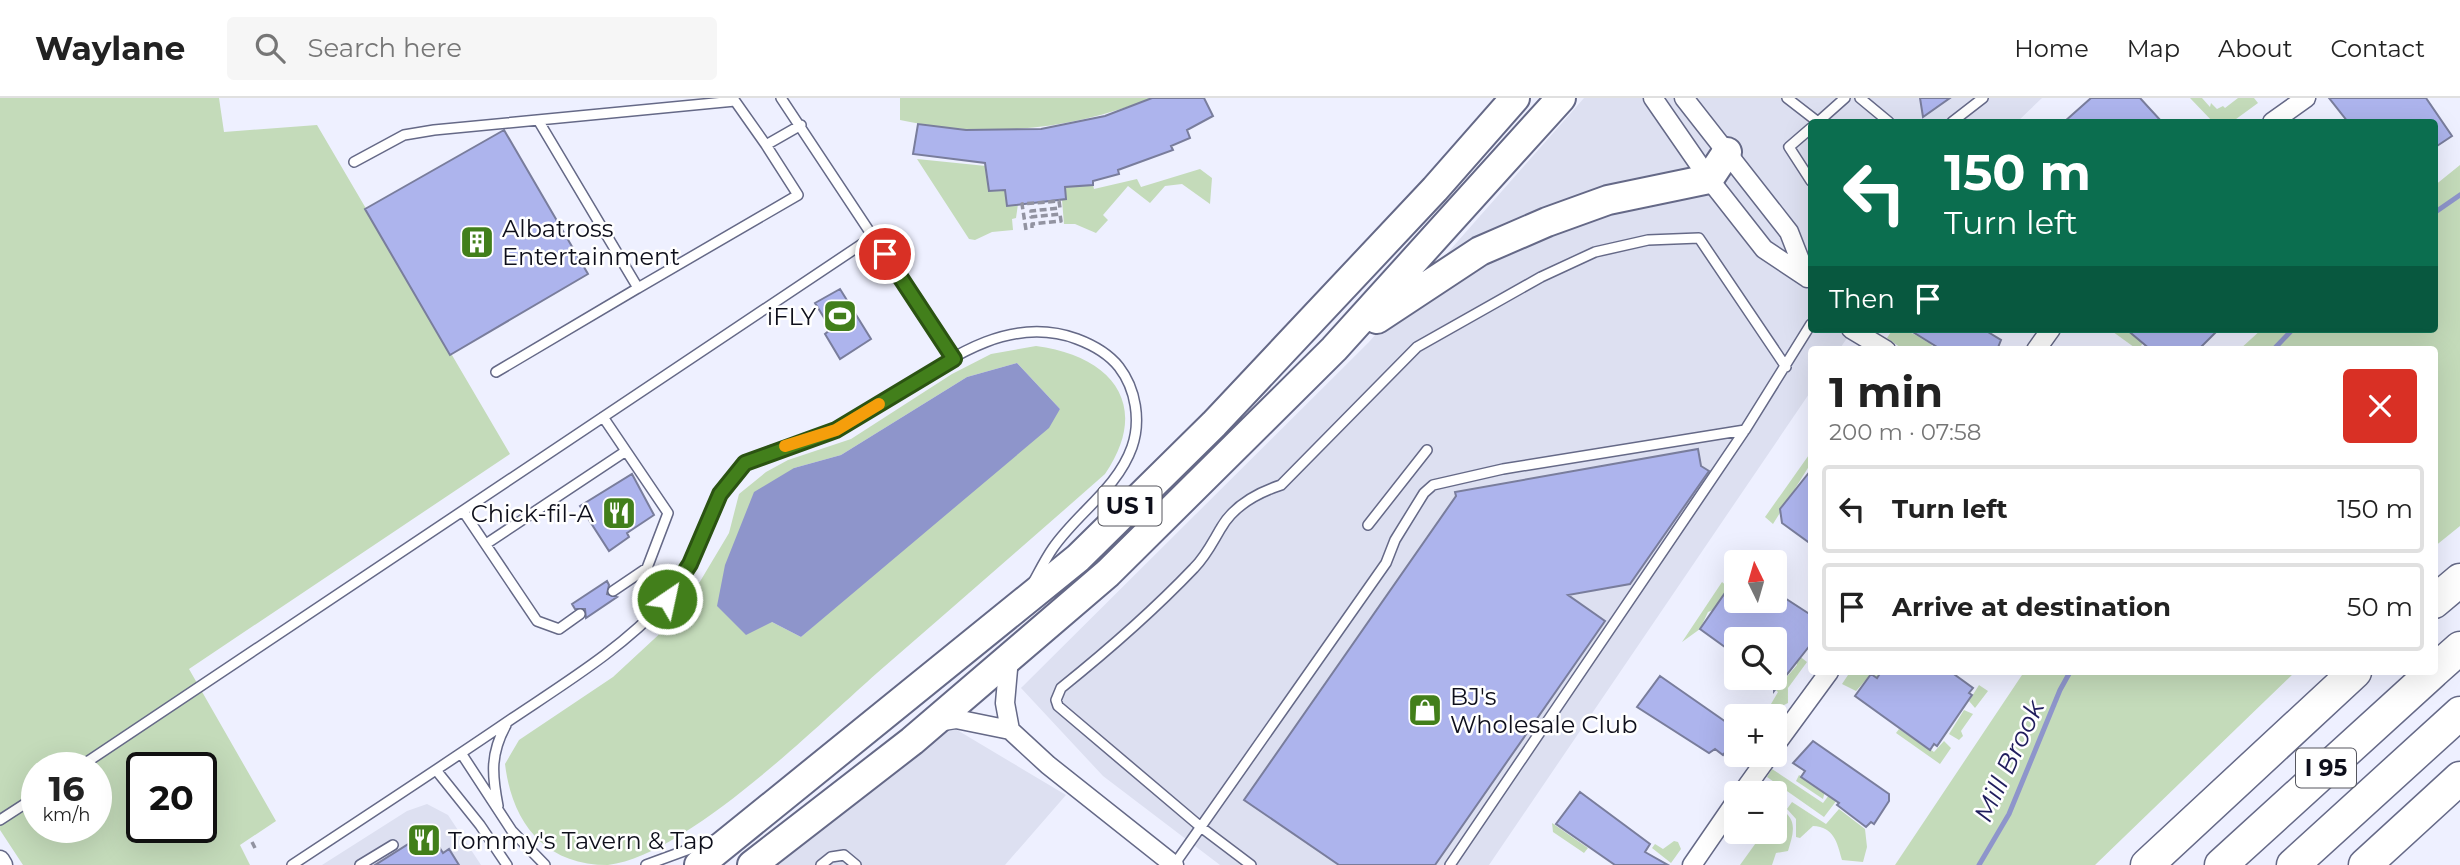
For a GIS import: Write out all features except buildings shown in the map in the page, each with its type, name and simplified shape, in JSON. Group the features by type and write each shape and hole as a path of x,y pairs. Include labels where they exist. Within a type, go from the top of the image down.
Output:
{"highway":[{"name":"US 1","path":"752,865 780,849 1108,573 1334,349 1560,98"},
{"name":"US 1","path":"699,865 1078,558 1214,424 1435,189 1514,99"},
{"path":"1334,349 1480,251 1605,201 1709,179 1727,152"},
{"path":"2438,599 2460,580"},
{"name":"I 95","path":"2438,667 2460,648"},
{"name":"I 95","path":"2147,865 2352,675"},
{"name":"I 95","path":"2221,865 2430,675"},
{"name":"I 95","path":"2293,865 2460,713"},
{"path":"2365,865 2460,778"}],"street":[{"path":"1653,98 1709,179 1763,249 1808,279"},
{"path":"1684,98 1789,232 1808,278"},
{"path":"2276,119 2306,98"},
{"path":"1858,333 1879,346"},
{"path":"1009,658 1005,703 1010,730"},
{"path":"1787,729 1827,675"},
{"path":"934,722 956,719 1010,730 1048,765 1174,865"},
{"path":"1692,865 1724,818"},
{"path":"0,860 4,865"}],"lane":[{"path":"781,98 954,359"},
{"path":"1787,98 1815,119"},
{"path":"1822,119 1845,98"},
{"path":"1860,98 1885,119"},
{"path":"1956,119 1983,98"},
{"path":"354,162 404,135 735,101 766,145 798,195 496,372"},
{"path":"538,120 638,288"},
{"path":"766,145 801,125"},
{"path":"1808,131 1789,147 1808,176"},
{"path":"102,752 874,236"},
{"path":"1251,865 1202,828 1058,706 1056,693 1196,567 1210,549 1222,526 1254,494 1281,485 1291,476 1417,347 1541,277 1595,252 1648,240 1699,238 1786,367"},
{"path":"1450,865 1745,430 1808,329"},
{"path":"292,865 580,673 667,599 690,564 720,494 745,463 836,430 988,340 1016,332 1063,335 1094,347 1109,356 1120,368 1128,381 1136,410 1137,429 1118,477 1054,547 1020,604"},
{"path":"603,417 668,513 647,568 613,591"},
{"path":"1174,865 1386,563 1395,540 1424,494 1433,485 1503,469 1745,430"},
{"path":"1368,525 1427,450"},
{"path":"486,544 626,451"},
{"path":"463,511 537,621 559,629 580,614"},
{"path":"499,811 492,766 499,739 509,721"},
{"path":"461,753 527,849 545,865"},
{"path":"436,770 480,825 507,865"},
{"path":"0,820 21,806"},
{"path":"646,865 740,832"},
{"path":"360,865 393,845"},
{"path":"821,865 831,857 844,855 856,865"}],"path":[{"path":"1026,230 1022,204 1059,201 1060,208 1031,211 1031,217 1060,214 1061,221 1032,224 1032,230"},
{"path":"252,842 255,848"}],"shaded area":[{"path":"1584,98 2042,98 2020,119 1808,119 1808,333 1850,333 1842,346 1808,346 1808,395 1489,865 1220,865 1103,776 1021,688 1369,342"},
{"path":"952,727 1066,795 1005,865 764,865"},
{"path":"427,804 448,815 481,865 322,865 407,811"}],"green space":[{"path":"0,98 219,98 224,132 317,125 510,454 189,669 276,821 240,845 250,865 23,865 0,830"},
{"path":"900,98 1152,98 1090,118 996,130 932,126 900,120"},
{"path":"2190,98 2202,98 2210,107 2211,103 2217,109 2223,106 2225,108 2238,98 2254,98 2258,103 2236,119 2210,119"},
{"path":"917,159 986,166 989,191 1005,190 1007,206 1018,204 1016,218 1012,219 1013,230 992,232 975,240 969,239"},
{"path":"2460,165 2460,526 2438,544 2438,346 2243,346 2258,333 2438,333 2438,183"},
{"path":"1200,169 1212,178 1210,204 1182,184 1165,186 1150,203 1128,186 1103,215 1108,220 1096,233 1075,224 1064,224 1064,187 1093,185 1094,189 1137,179 1141,187"},
{"path":"1890,333 1911,333 1932,345 1898,346 1887,338"},
{"path":"2115,333 2132,333 2143,343 2141,346 2132,346"},
{"path":"1036,346 1063,352 1104,373 1117,388 1124,406 1125,426 1119,449 1105,474 786,755 712,814 675,838 640,856 608,865 585,863 565,857 535,836 515,804 505,764 519,740 613,677 680,615 729,533 739,494 766,472 788,460 851,439 952,374 991,354","holes":["1017,363 1060,409 801,637 772,622 794,468 841,455 967,377"]},
{"path":"1808,456 1808,468 1773,524 1765,517"},
{"path":"1722,582 1724,595 1713,610 1708,612 1700,629 1682,642"},
{"path":"1794,652 1807,662 1788,688 1788,703 1771,704 1778,692 1775,690 1787,690 1787,677 1797,665"},
{"path":"1848,675 1870,675 1856,691 1842,684"},
{"path":"2022,675 2292,675 2095,865 1895,865"},
{"path":"1979,685 1988,691 1975,708 1969,701"},
{"path":"1964,710 1973,714 1961,731 1963,736 1959,740 1949,734"},
{"path":"1899,729 1934,752 1944,741 1951,748 1940,764 1896,733"},
{"path":"1772,769 1823,803 1829,795 1837,800 1824,817 1787,791 1787,781 1773,781 1767,777"},
{"path":"1799,775 1825,791 1823,799 1796,781"},
{"path":"1792,802 1826,824 1839,809 1865,829 1867,847 1863,862 1842,860 1834,837 1826,829 1813,826 1800,838 1796,837 1796,819 1787,809"},
{"path":"1787,814 1793,825 1788,851 1776,853 1772,865 1740,865 1755,844 1787,844"},
{"path":"1552,823 1588,848 1584,853 1553,832"},
{"path":"1674,841 1678,842 1681,849 1671,863 1652,848 1655,844 1663,849"}],"water":[{"path":"1017,363 1060,409 1049,428 801,637 772,622 746,635 717,606 725,565 754,492 794,468 841,455 967,377"}],"waterway":[{"name":"Mill Brook","path":"2438,210 2460,195"},
{"name":"Mill Brook","path":"2277,346 2289,333"},
{"name":"Mill Brook","path":"1979,865 2009,814 2068,675"}],"slow traffic":[{"path":"785,446 836,430 879,404"}],"place":[{"name":"Albatross Entertainment","path":"477,242"},
{"name":"iFLY","path":"840,316"},
{"name":"Chick-fil-A","path":"619,513"},
{"name":"BJ's Wholesale Club","path":"1425,710"},
{"name":"Tommy's Tavern & Tap","path":"424,840"}],"route":[{"path":"667,599 690,564 720,494 745,463 788,445 836,430 919,377 954,359 885,254"}]}
